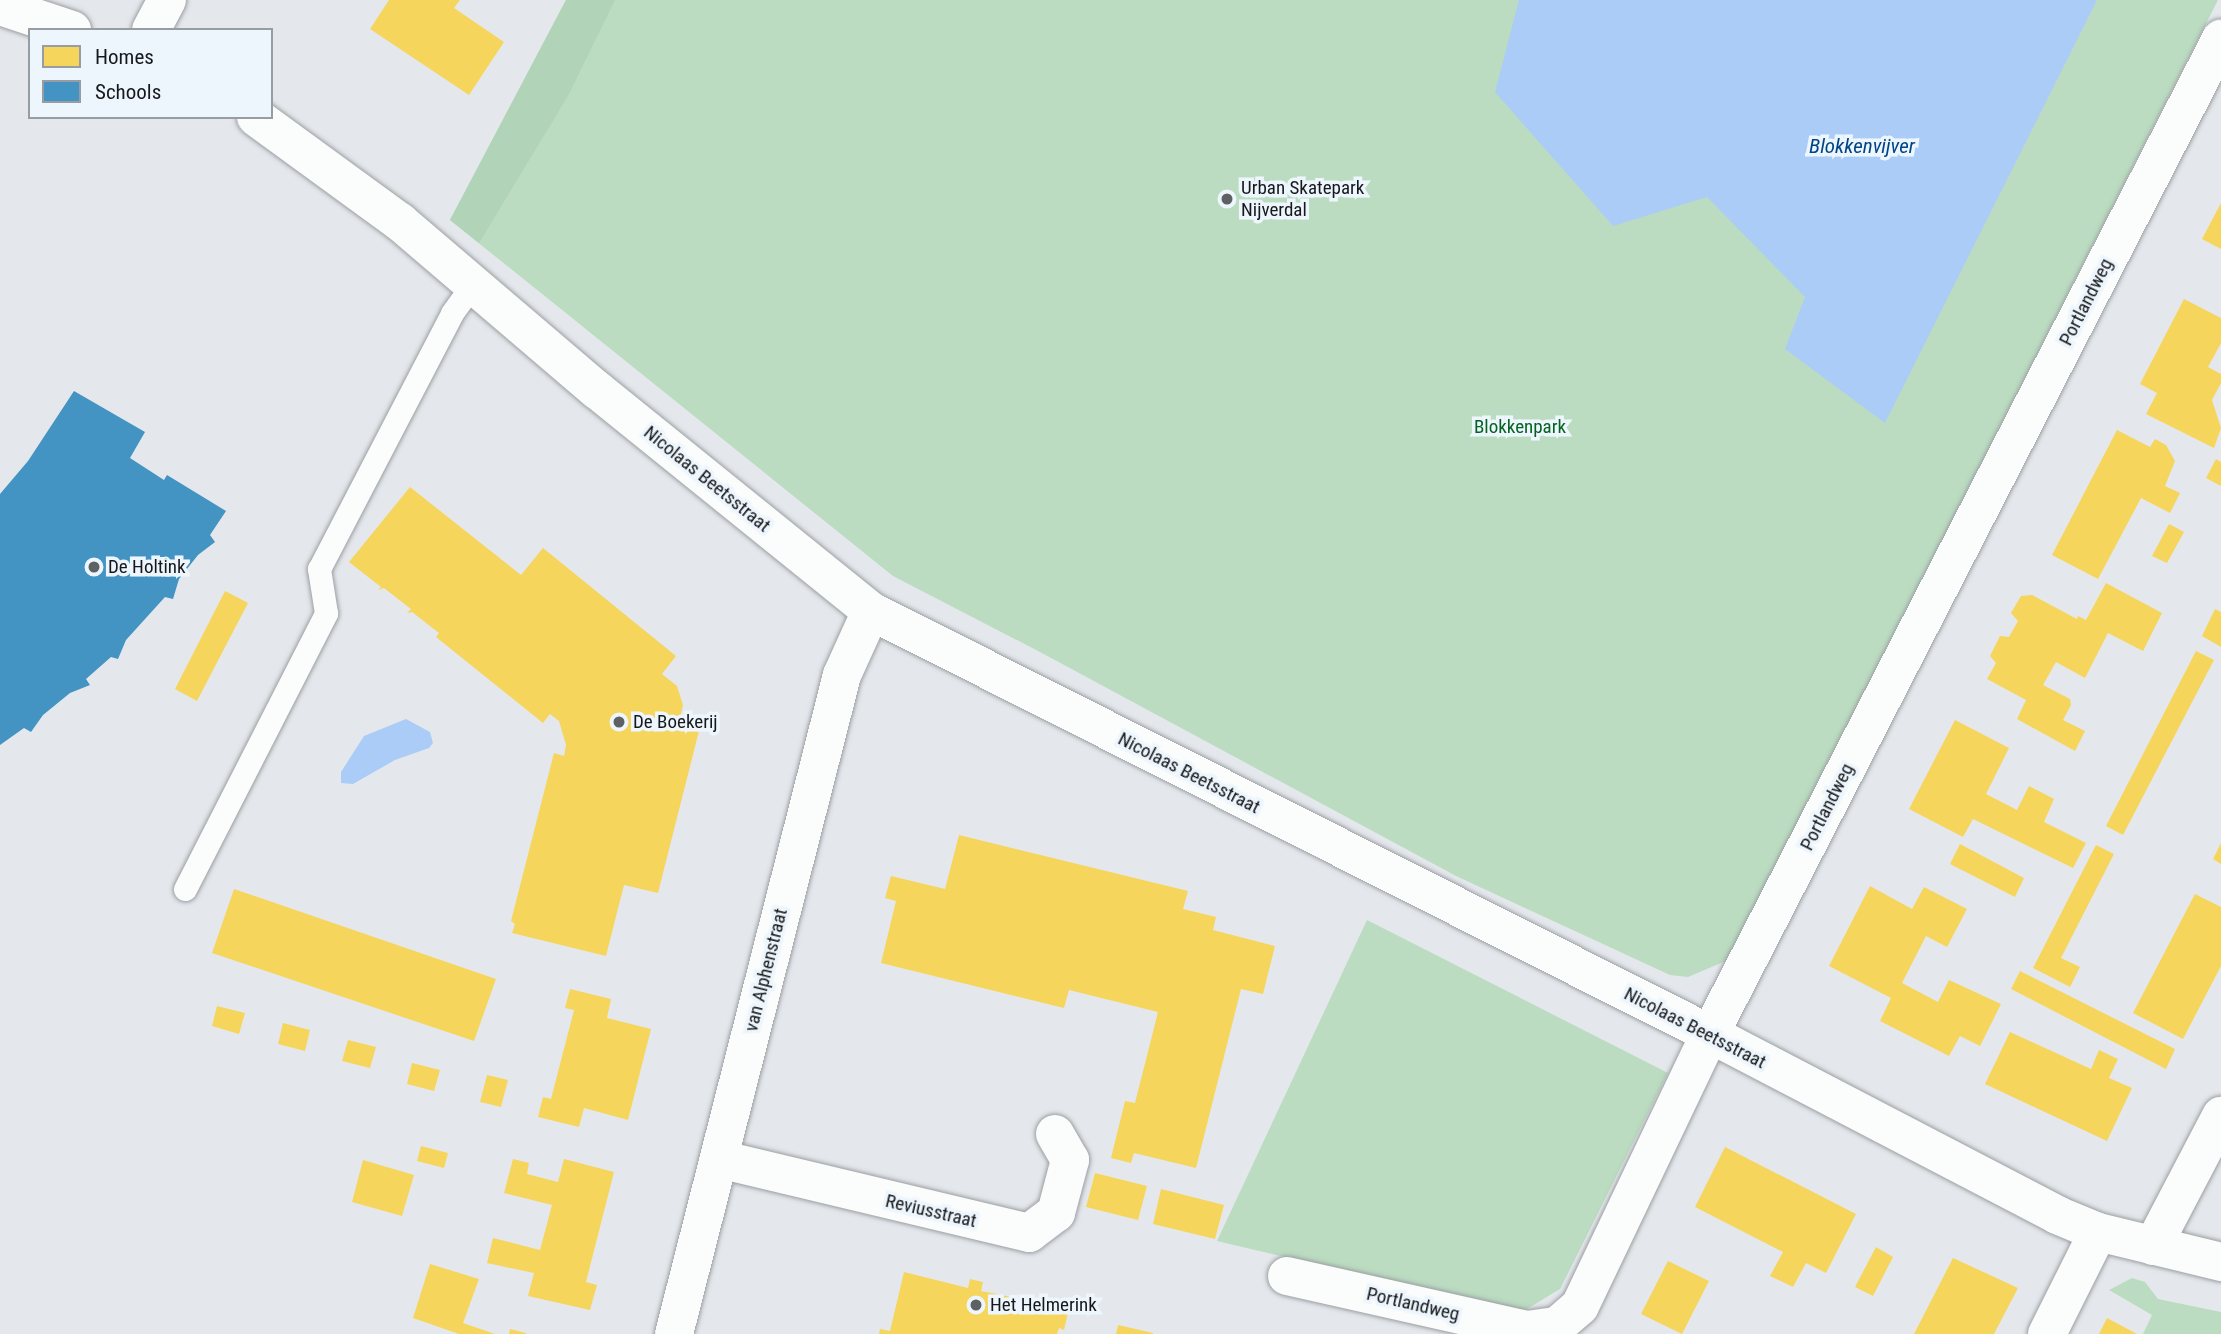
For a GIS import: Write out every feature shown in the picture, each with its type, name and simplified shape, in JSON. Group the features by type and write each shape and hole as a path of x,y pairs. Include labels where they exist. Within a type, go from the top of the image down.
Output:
{"street":[{"path":"152,28 167,0"},
{"path":"0,6 66,28"},
{"name":"Portlandweg","path":"1287,1276 1527,1330 1557,1326 1580,1306 1710,1034 2221,39"},
{"name":"Nicolaas Beetsstraat","path":"259,119 344,179 597,390 871,611 1710,1034 2044,1209 2098,1232 2221,1262"},
{"name":"van Alphenstraat","path":"674,1334 842,675 871,611"},
{"path":"2152,1246 2221,1116"},
{"name":"Reviusstraat","path":"719,1159 1029,1233 1056,1213 1070,1160 1055,1134"},
{"path":"2047,1334 2098,1232"}],"lane":[{"path":"185,889 326,613 320,569 452,313 473,284"}],"green space":[{"name":"Blokkenpark","path":"566,0 2218,0 1728,960 1688,977 1670,975 1456,876 893,576 450,220"},
{"path":"566,0 615,0 568,96 479,243 450,220"},
{"path":"1367,920 1668,1073 1560,1289 1527,1309 1510,1310 1217,1241"},
{"path":"2132,1278 2145,1282 2158,1299 2221,1312 2221,1334 2143,1334 2152,1315 2109,1290"}],"water":[{"name":"Blokkenvijver","path":"1519,0 2097,0 1885,423 1785,349 1805,297 1707,197 1613,226 1495,92"},
{"path":"406,719 430,732 433,743 429,748 395,760 353,784 341,783 341,772 364,736"}],"building: Homes":[{"path":"389,0 460,0 454,8 504,42 469,95 370,29"},
{"path":"2221,203 2221,249 2202,239"},
{"path":"2184,299 2221,318 2221,343 2208,367 2221,374 2221,383 2212,400 2221,428 2214,448 2146,414 2157,393 2140,384"},
{"path":"2117,430 2150,447 2155,439 2166,445 2175,461 2165,486 2180,493 2170,513 2141,498 2098,579 2052,555"},
{"path":"2216,459 2221,462 2221,486 2206,478"},
{"name":"De Boekerij","path":"410,487 521,575 543,548 676,656 662,674 677,686 683,705 679,722 700,727 658,893 624,885 606,956 512,933 515,924 511,921 554,753 564,756 566,745 559,721 550,714 543,723 436,637 439,633 412,612 407,613 411,609 384,588 378,590 381,587 349,562"},
{"path":"2169,524 2184,532 2167,563 2152,556"},
{"path":"2106,583 2162,613 2143,651 2108,633 2085,678 2056,662 2043,685 2070,699 2071,705 2063,720 2085,731 2075,751 2017,719 2026,700 1987,679 1996,663 1990,656 2000,636 2009,637 2018,621 2011,613 2021,596 2032,595 2077,619 2078,616 2086,620"},
{"path":"225,591 248,603 197,701 175,689"},
{"path":"2215,609 2221,612 2221,647 2202,636"},
{"path":"2196,651 2214,660 2123,835 2106,826"},
{"path":"1955,720 2009,748 1986,794 2017,810 2029,786 2054,799 2044,822 2086,843 2073,868 1973,819 1963,837 1909,809"},
{"path":"959,835 1188,891 1183,909 1216,917 1213,930 1275,946 1263,994 1241,989 1196,1168 1134,1153 1131,1163 1111,1158 1125,1101 1135,1103 1158,1012 1069,990 1064,1008 881,963 896,901 885,898 891,876 945,889"},
{"path":"2221,843 2221,864 2213,859"},
{"path":"1960,844 2024,878 2015,897 1950,864"},
{"path":"2096,845 2114,854 2061,958 2080,967 2070,987 2033,968"},
{"path":"1870,886 1912,909 1924,887 1967,909 1947,947 1926,936 1902,983 1938,1002 1949,980 2001,1004 1980,1046 1960,1036 1949,1056 1880,1021 1891,998 1829,966"},
{"path":"234,889 496,979 474,1041 212,953"},
{"path":"2195,894 2221,907 2221,966 2183,1039 2133,1013"},
{"path":"2020,971 2175,1049 2166,1069 2011,989"},
{"path":"570,989 611,999 607,1018 651,1029 628,1120 584,1108 579,1127 538,1117 543,1097 551,1099 574,1010 565,1008"},
{"path":"217,1006 245,1013 239,1034 212,1026"},
{"path":"283,1023 310,1030 305,1051 278,1044"},
{"path":"2010,1032 2091,1069 2099,1050 2118,1059 2109,1078 2132,1088 2107,1141 1985,1084"},
{"path":"348,1040 376,1047 370,1068 342,1061"},
{"path":"412,1063 440,1070 434,1091 407,1084"},
{"path":"487,1075 508,1080 501,1107 480,1102"},
{"path":"421,1146 448,1153 444,1168 417,1161"},
{"path":"1725,1147 1856,1214 1826,1273 1806,1263 1793,1287 1770,1276 1783,1252 1695,1207"},
{"path":"513,1159 529,1163 527,1174 558,1182 564,1159 614,1172 586,1282 597,1285 590,1310 528,1296 534,1273 487,1263 493,1238 540,1250 552,1205 504,1193"},
{"path":"363,1160 414,1175 402,1216 352,1202"},
{"path":"1095,1173 1147,1186 1138,1220 1086,1207"},
{"path":"1161,1189 1224,1205 1215,1239 1153,1224"},
{"path":"1876,1247 1893,1257 1873,1296 1855,1287"},
{"path":"1953,1258 2018,1288 1994,1334 1914,1334"},
{"path":"1668,1261 1709,1281 1682,1334 1641,1314"},
{"path":"430,1264 479,1279 463,1323 495,1334 459,1334 413,1318"},
{"name":"Het Helmerink","path":"904,1272 968,1288 970,1279 983,1282 981,1291 1069,1308 1064,1330 1059,1328 1057,1334 879,1334 880,1329 890,1331"},
{"path":"2107,1318 2137,1334 2099,1334"},
{"path":"1118,1325 1153,1333 1153,1334 1116,1334"},
{"path":"510,1329 526,1333 526,1334 509,1334"}],"building: Schools":[{"name":"De Holtink","path":"74,391 145,432 130,458 164,480 167,475 226,511 210,535 215,542 198,555 179,579 173,599 165,597 126,640 118,659 111,657 86,679 90,685 70,693 43,715 31,732 24,728 0,745 0,494 28,461"}],"place":[{"name":"Urban Skatepark Nijverdal","path":"1227,199"},
{"name":"De Holtink","path":"94,567"},
{"name":"De Boekerij","path":"619,722"},
{"name":"Het Helmerink","path":"976,1305"}]}
